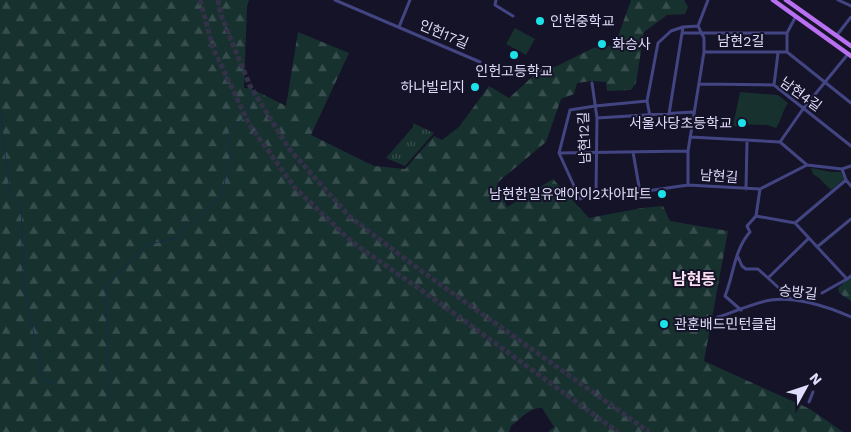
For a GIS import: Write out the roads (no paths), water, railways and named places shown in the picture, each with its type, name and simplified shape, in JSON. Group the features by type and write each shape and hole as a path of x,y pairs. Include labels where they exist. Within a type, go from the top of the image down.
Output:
{"main road":[{"path":"773,0 849,54"},
{"path":"782,6 789,5 787,1"},
{"path":"787,1 851,46"},
{"path":"797,16 799,12 806,13"}],"street":[{"name":"인헌17길","path":"335,0 480,62"},
{"path":"399,27 410,0"},
{"path":"496,0 495,5 512,16"},
{"path":"698,26 708,0"},
{"path":"838,0 851,6"},
{"path":"797,16 787,33 787,52 851,103"},
{"path":"837,35 851,17"},
{"path":"650,116 647,101 658,43 671,31 683,27 698,26"},
{"path":"688,185 688,151 704,52 702,32 698,26"},
{"path":"669,114 683,27"},
{"path":"682,33 787,33"},
{"name":"남현2길","path":"704,52 787,52"},
{"name":"남현2길","path":"774,85 778,53"},
{"path":"780,142 803,109 849,54"},
{"name":"남현12길","path":"592,83 597,118 596,192"},
{"name":"남현4길","path":"699,84 774,85 851,146"},
{"path":"647,101 570,110 559,153 688,151"},
{"path":"597,118 693,112"},
{"path":"690,137 780,142 807,165 842,169 851,166"},
{"path":"746,189 747,140"},
{"path":"633,152 640,192"},
{"name":"남현길","path":"559,153 580,199 596,192 640,192 688,185 760,189 807,165"},
{"path":"842,169 846,180 851,186"},
{"path":"795,223 846,180"},
{"path":"741,310 725,296 742,241 750,232 748,226 756,216 760,189"},
{"path":"756,216 795,223 847,279"},
{"path":"817,247 851,219"},
{"path":"768,278 808,239"},
{"path":"738,257 746,270 758,269 793,301"},
{"path":"822,293 851,276"},
{"name":"승방길","path":"711,322 718,316 770,300 820,305 851,317"},
{"path":"809,402 813,392"}],"waterway":[{"path":"108,400 106,285 147,245 175,238 222,194 230,158 229,130 249,114 251,91"},
{"path":"0,111 10,193 21,203 23,280 43,379 58,385"}],"tunnel":[{"path":"200,0 213,48 249,124 295,188 352,242 618,432"},
{"path":"218,0 221,15 250,86 290,150 350,217 420,270 649,432"}],"place":[{"name":"인헌중학교","path":"540,21"},
{"name":"화승사","path":"602,44"},
{"name":"인헌고등학교","path":"514,55"},
{"name":"하나빌리지","path":"475,87"},
{"name":"서울사당초등학교","path":"742,123"},
{"name":"남현한일유앤아이2차아파트","path":"662,194"},
{"name":"관훈배드민턴클럽","path":"664,324"}],"district":[{"name":"남현동","path":"694,279"}]}
